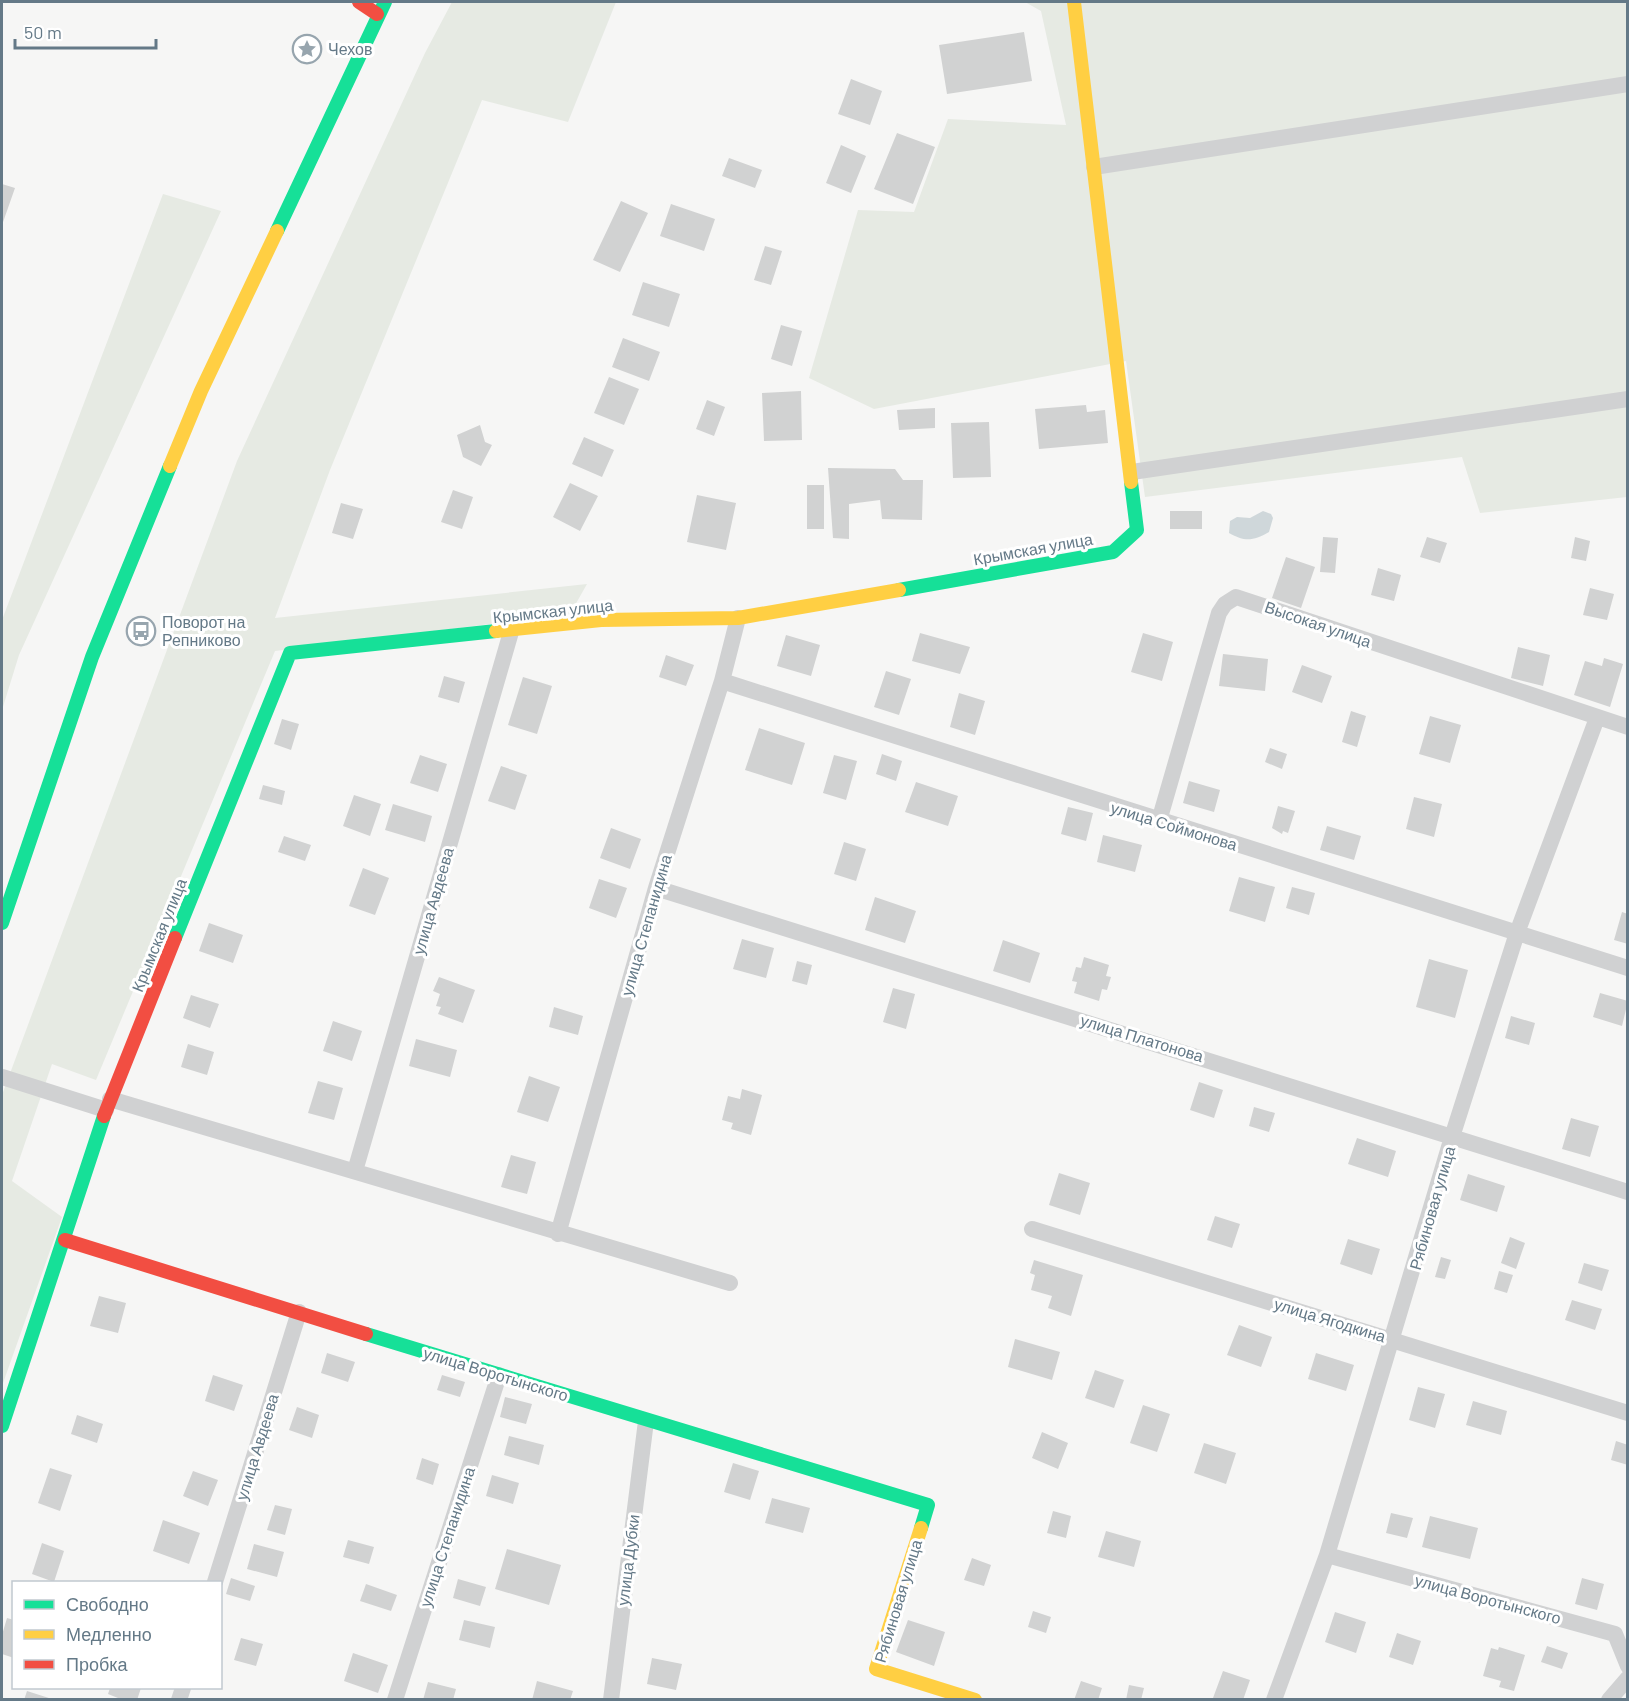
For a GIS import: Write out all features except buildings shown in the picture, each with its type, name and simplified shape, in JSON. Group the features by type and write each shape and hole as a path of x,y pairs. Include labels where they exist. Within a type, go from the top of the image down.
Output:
{"street":[{"path":"359,2 377,14"},
{"path":"2,923 92,657 201,391 377,14 385,2"},
{"name":"Крымская улица","path":"2,1426 108,1105 290,653 511,632 601,620 738,618 1113,552 1137,530 1132,472 1074,2"},
{"path":"1094,167 1628,84"},
{"path":"1132,472 1628,399"},
{"name":"Высокая улица","path":"1159,821 1219,613 1225,604 1236,597 1628,727"},
{"name":"улица Степанидина","path":"558,1233 656,888 722,681 738,618"},
{"name":"улица Авдеева","path":"355,1171 511,632"},
{"name":"улица Соймонова","path":"722,681 1628,968"},
{"name":"Рябиновая улица","path":"1274,1700 1327,1555 1452,1137 1517,933 1597,718"},
{"name":"улица Платонова","path":"656,888 1628,1192"},
{"path":"2,1077 355,1171 730,1283"},
{"name":"улица Ягодкина","path":"1032,1229 1628,1413"},
{"name":"улица Воротынского","path":"65,1240 646,1421 928,1505"},
{"name":"улица Авдеева","path":"215,1581 299,1312"},
{"name":"улица Степанидина","path":"395,1700 499,1375"},
{"name":"улица Дубки","path":"611,1700 646,1421"},
{"name":"Рябиновая улица","path":"928,1505 876,1669 975,1700"},
{"name":"улица Воротынского","path":"1327,1555 1615,1634 1628,1666"},
{"path":"1610,1700 1628,1678"}],"shaded area":[{"path":"452,2 616,2 568,122 482,100 330,470 275,618 587,584 570,614 275,651 96,1080 52,1064 12,1181 62,1217 2,1386 2,1095 237,461 425,53"},
{"path":"1025,2 1627,2 1627,497 1480,513 1462,457 1145,497 1126,361 874,409 809,378 858,210 914,212 948,119 1066,125 1041,11"},
{"path":"163,194 221,211 19,655 2,710 2,620"},
{"path":"1263,511 1271,514 1273,518 1269,532 1249,539 1229,533 1230,521 1237,517 1250,518"}],"traffic: fast":[{"path":"277,231 385,2"},
{"path":"2,923 92,657 170,466"},
{"path":"899,590 1113,552 1137,530 1131,482"},
{"path":"175,938 290,653 496,631"},
{"path":"2,1426 104,1116"},
{"path":"366,1334 928,1505 921,1528"}],"traffic: slow":[{"path":"1074,2 1131,482"},
{"path":"170,466 201,391 277,231"},
{"path":"496,631 601,620 738,618 899,590"},
{"path":"921,1528 876,1669 975,1700"}],"traffic: jam":[{"path":"359,2 377,14"},
{"path":"104,1116 175,938"},
{"path":"65,1240 366,1334"}],"place":[{"name":"Чехов","path":"307,49"},
{"name":"Поворот на Репниково","path":"141,631"}]}
